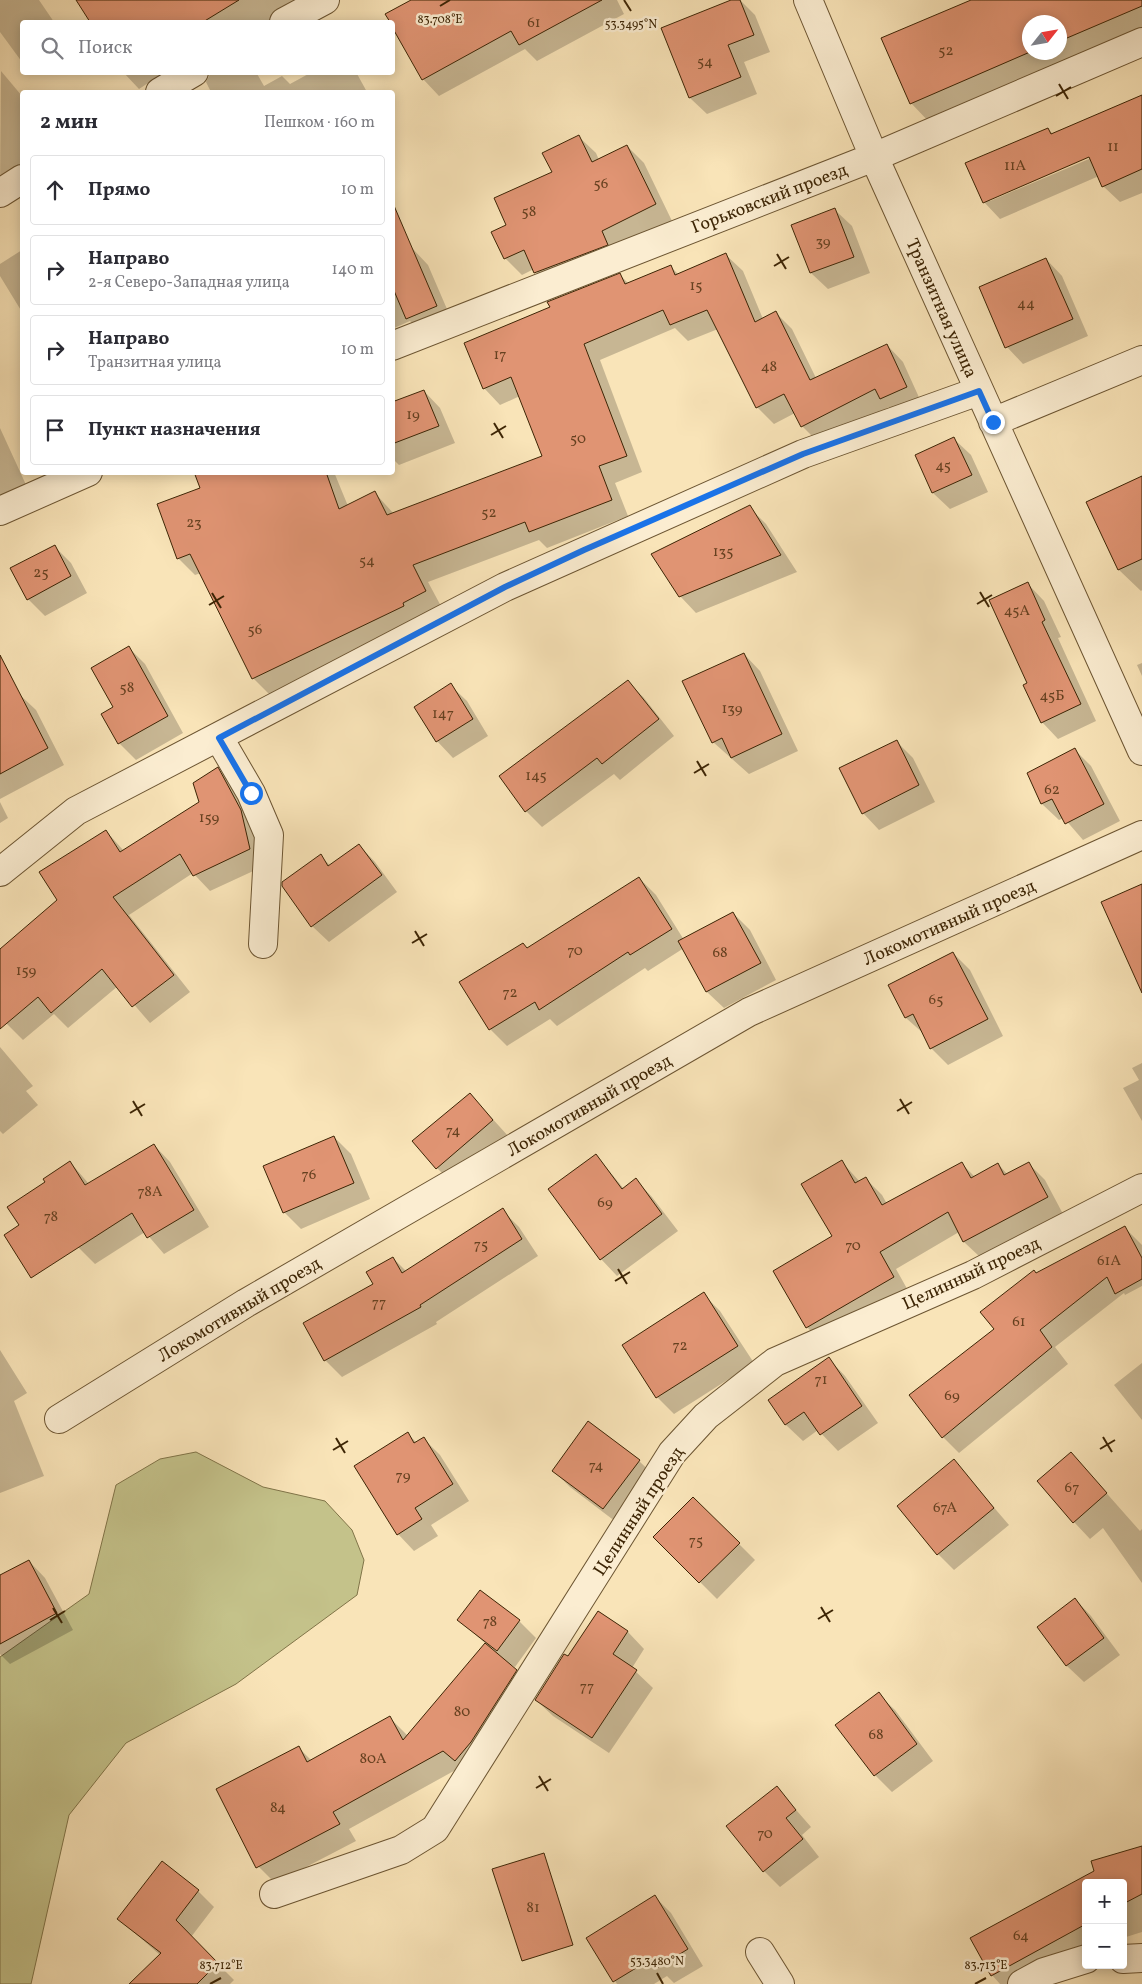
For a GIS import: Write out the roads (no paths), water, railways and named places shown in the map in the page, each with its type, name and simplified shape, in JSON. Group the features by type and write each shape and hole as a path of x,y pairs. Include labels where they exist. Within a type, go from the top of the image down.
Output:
{"street":[{"path":"288,20 325,0"},
{"name":"Транзитная улица","path":"808,0 874,157 1142,751"},
{"name":"Горьковский проезд","path":"395,345 874,157 1142,42"},
{"path":"163,90 189,75"},
{"path":"0,193 20,180"},
{"path":"993,422 1142,360"},
{"path":"0,872 76,812 496,592 584,550 803,454 979,391"},
{"path":"0,511 81,475"},
{"path":"219,738 251,793 269,835 263,944"},
{"name":"Локомотивный проезд","path":"59,1419 246,1303 749,1012 1142,835"},
{"name":"Целинный проезд","path":"274,1894 401,1850 435,1829 672,1453 706,1416 775,1362 973,1275 1142,1188"},
{"path":"760,1952 780,1984"},
{"path":"1127,1959 1142,1958"},
{"path":"1022,1984 1044,1972 1082,1960"}]}
